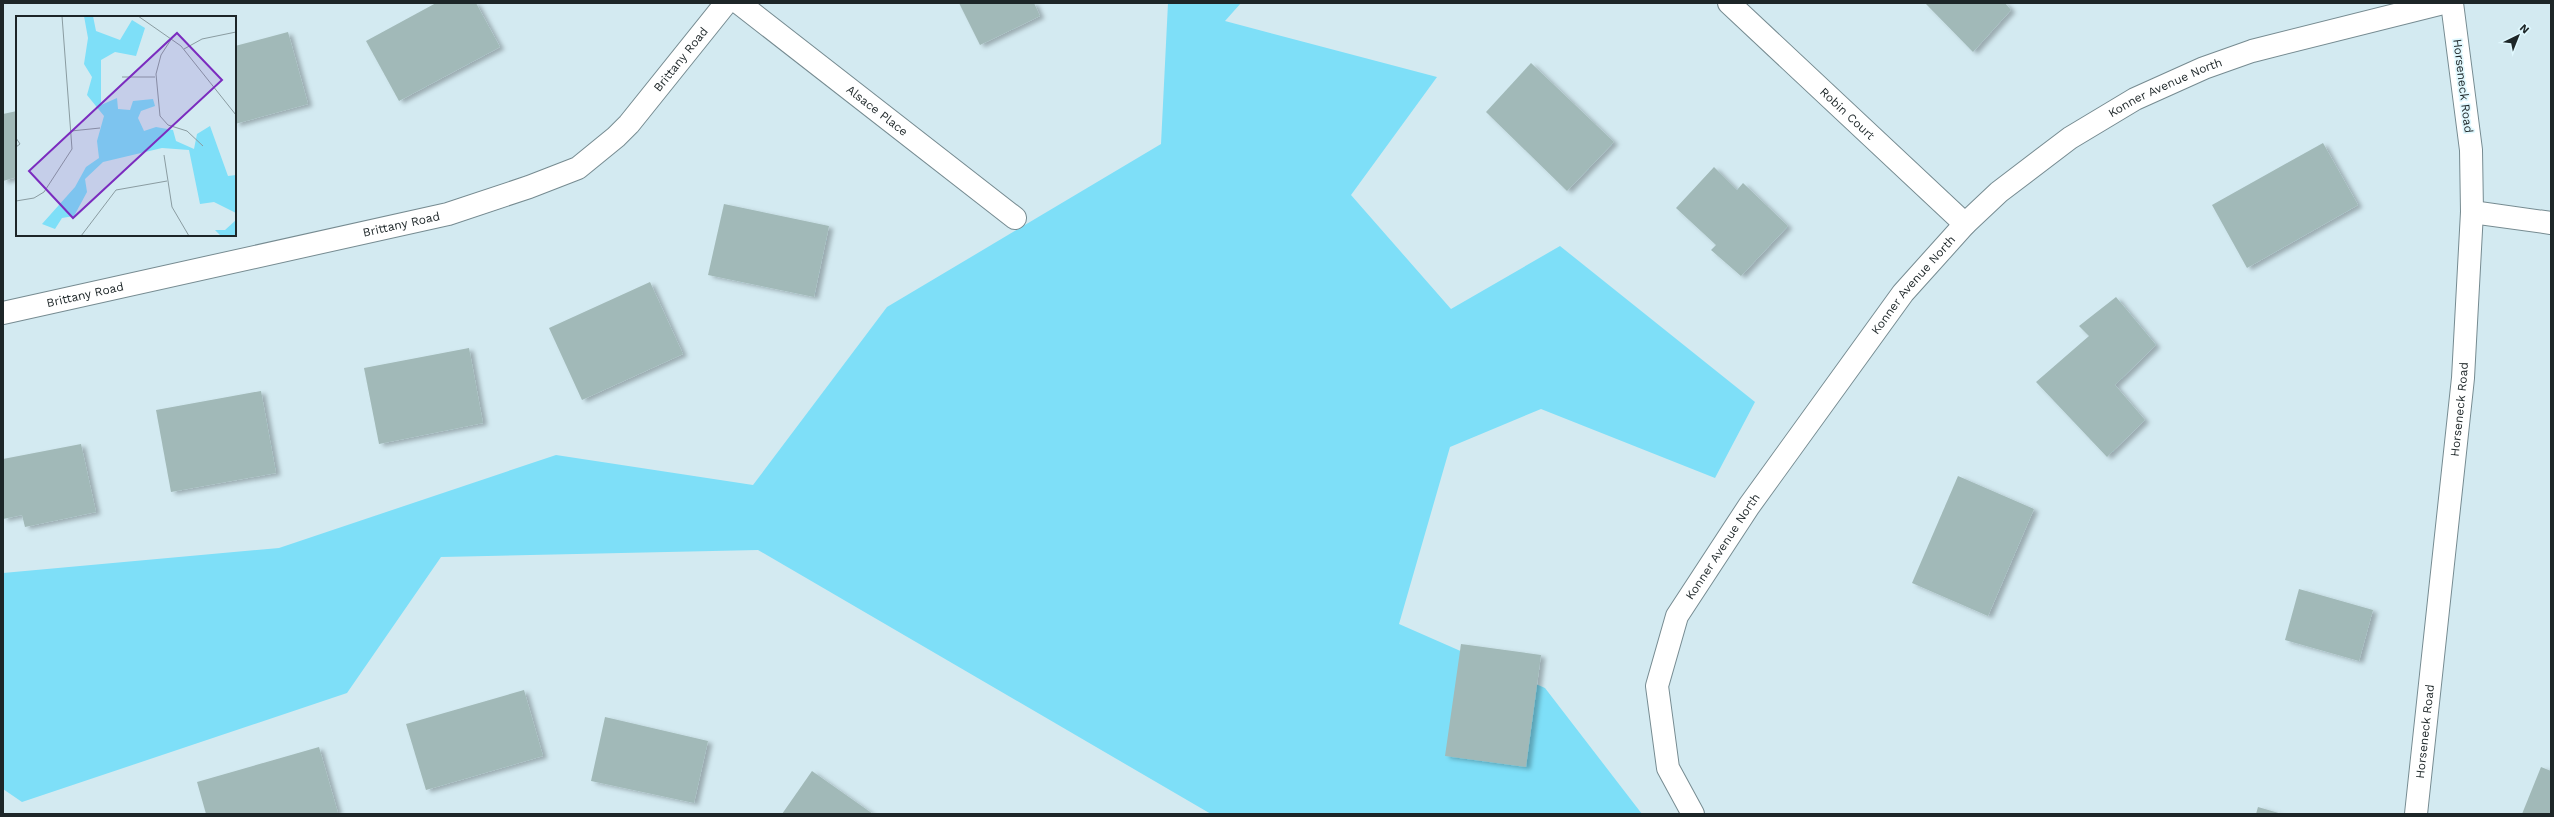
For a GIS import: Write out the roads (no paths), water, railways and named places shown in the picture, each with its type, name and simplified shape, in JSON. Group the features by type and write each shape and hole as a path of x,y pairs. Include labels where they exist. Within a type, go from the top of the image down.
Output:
{"street":[{"name":"Brittany Road","path":"3,313 448,214 529,187 578,168 616,137 641,110 726,3"},
{"name":"Alsace Place","path":"739,3 1015,218"},
{"name":"Robin Court","path":"1729,3 1965,224"},
{"name":"Konner Avenue North","path":"1693,814 1668,768 1657,686 1676,616 1749,506 1903,293 1965,224 1999,192 2070,138 2135,99 2204,68 2252,51 2442,3"},
{"name":"Horseneck Road","path":"2416,814 2464,378 2472,212 2471,150 2452,3"},
{"path":"2472,212 2551,223"}]}
